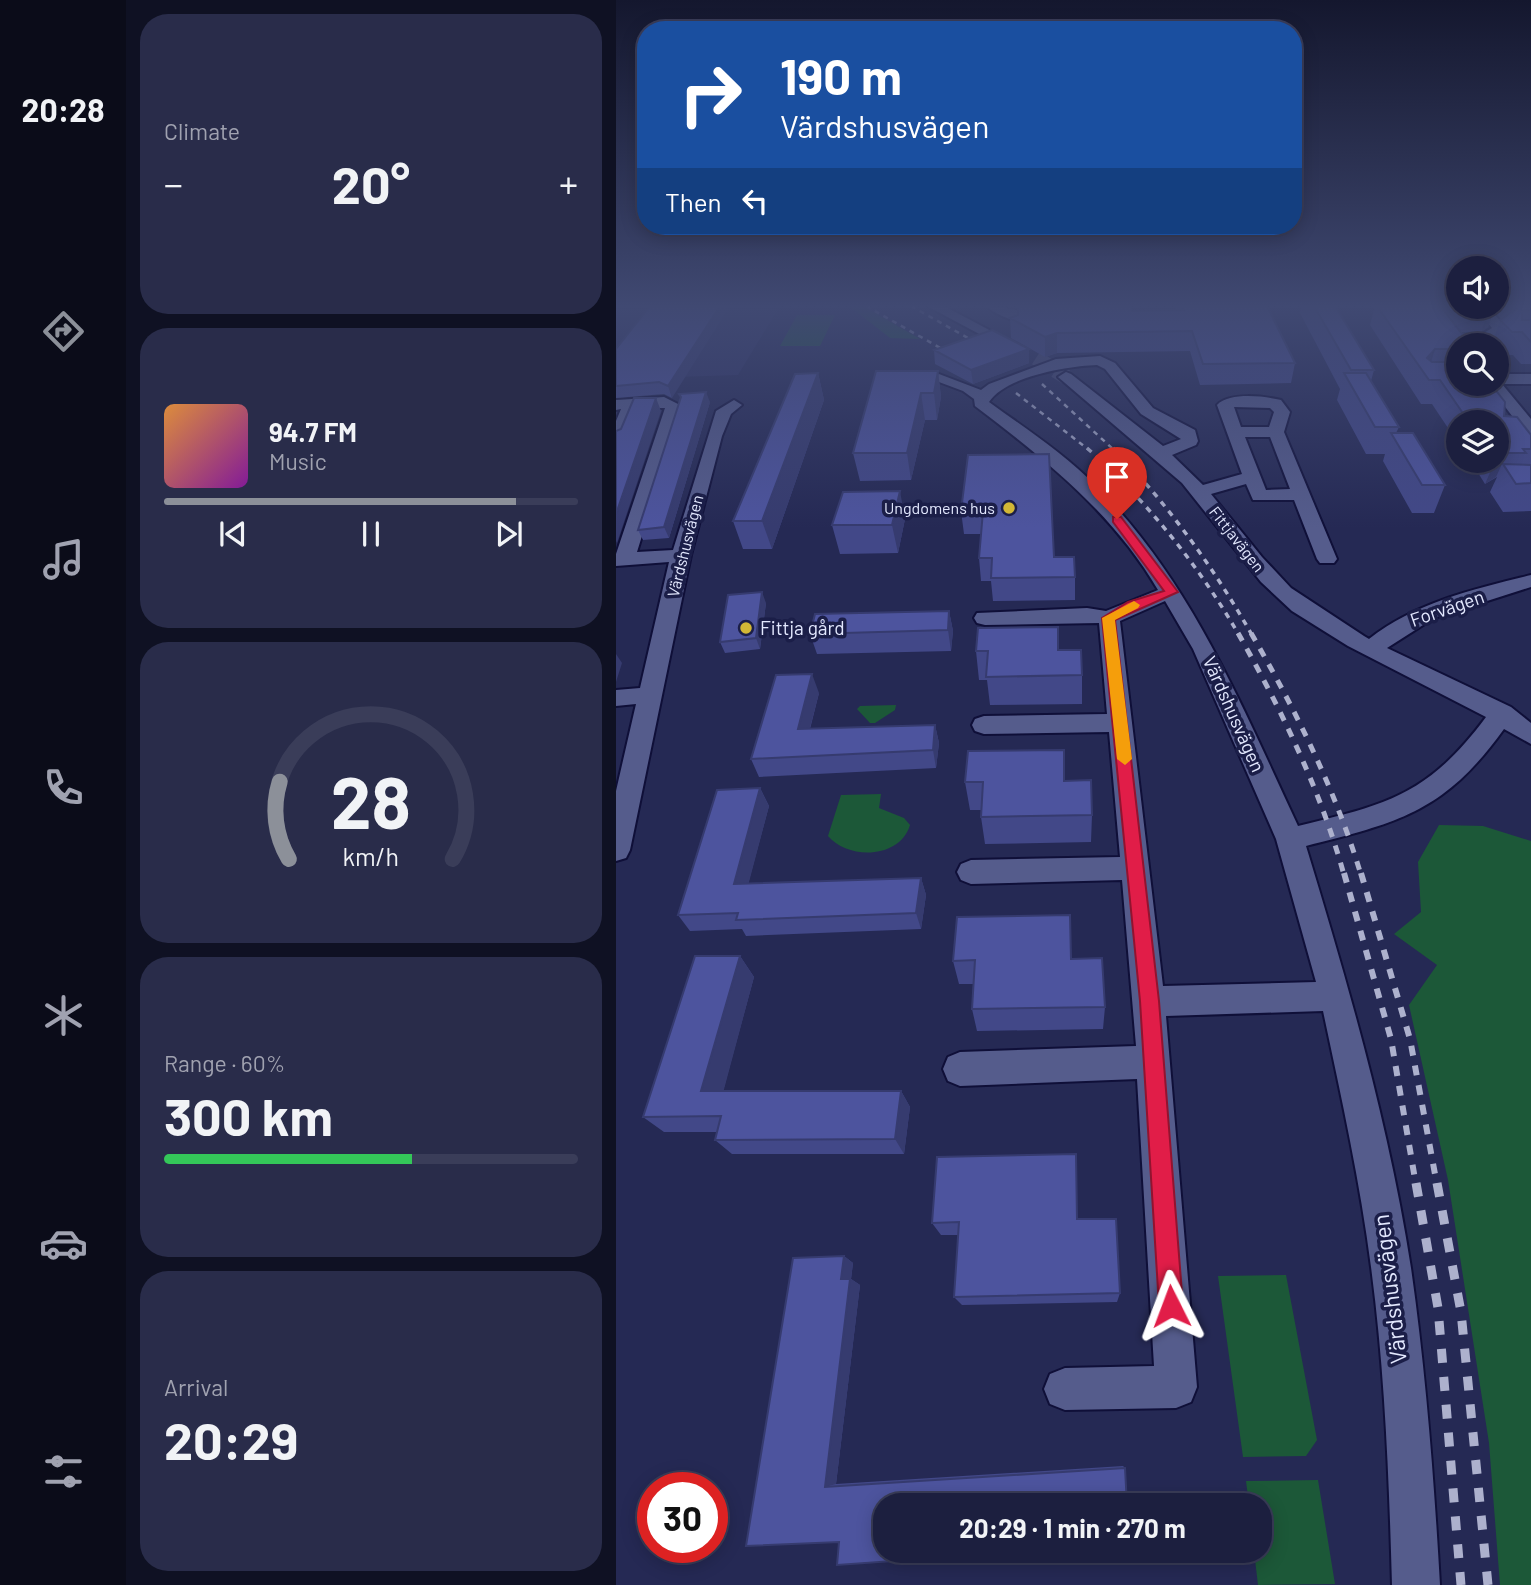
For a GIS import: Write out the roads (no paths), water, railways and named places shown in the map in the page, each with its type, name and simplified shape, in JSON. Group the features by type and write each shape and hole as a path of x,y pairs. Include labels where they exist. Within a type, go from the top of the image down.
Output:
{"street":[{"name":"Värdshusvägen","path":"942,380 968,388 982,398 981,403 1054,457 1091,491 1130,534 1172,592 1204,649 1290,839 1336,996 1373,1160 1391,1268 1412,1490 1416,1585"},
{"path":"982,398 999,395 1036,380"},
{"name":"Fittjavägen","path":"1070,380 1159,454 1199,492 1268,578 1301,606 1371,649 1502,713 1531,735"},
{"path":"1121,380 1147,411 1189,434 1190,441 1159,454"},
{"path":"1506,396 1531,431"},
{"path":"1301,494 1259,496 1226,405 1268,401 1280,407 1282,412 1276,432 1301,494 1327,559"},
{"path":"616,440 623,405 664,402 674,406 621,559 681,555"},
{"name":"Värdshusvägen","path":"616,850 681,555 714,436 724,411 734,405"},
{"path":"1510,433 1531,431"},
{"path":"1236,432 1276,432"},
{"path":"1199,492 1252,477"},
{"name":"Forvägen","path":"1371,649 1401,624 1424,612 1531,581"},
{"path":"985,618 1087,615 1109,618 1133,605 1172,592"},
{"path":"1065,1389 1176,1387 1149,1001 1109,618"},
{"path":"616,698 649,695"},
{"path":"1290,839 1380,816 1424,794 1461,767 1502,713"},
{"name":"Fittjavägen","path":"1502,713 1531,718"},
{"path":"984,725 1121,723"},
{"path":"971,872 1135,868"},
{"path":"1149,1001 1336,996"},
{"path":"960,1069 1154,1062"}],"railway":[{"path":"1042,384 1114,450"},
{"path":"1016,393 1089,450"},
{"path":"1087,448 1151,512 1207,584 1239,635"},
{"path":"1113,448 1152,491 1188,537 1222,585 1252,635"},
{"path":"1238,633 1312,782 1344,875"},
{"path":"1251,633 1313,751 1339,812 1361,875"},
{"path":"1344,873 1391,1039 1416,1185"},
{"path":"1361,873 1410,1039 1437,1185"},
{"path":"1416,1183 1438,1308 1461,1585"},
{"path":"1437,1183 1461,1312 1488,1585"}],"place":[{"name":"Ungdomens hus","path":"1009,508"},
{"name":"Fittja gård","path":"746,628"}]}
